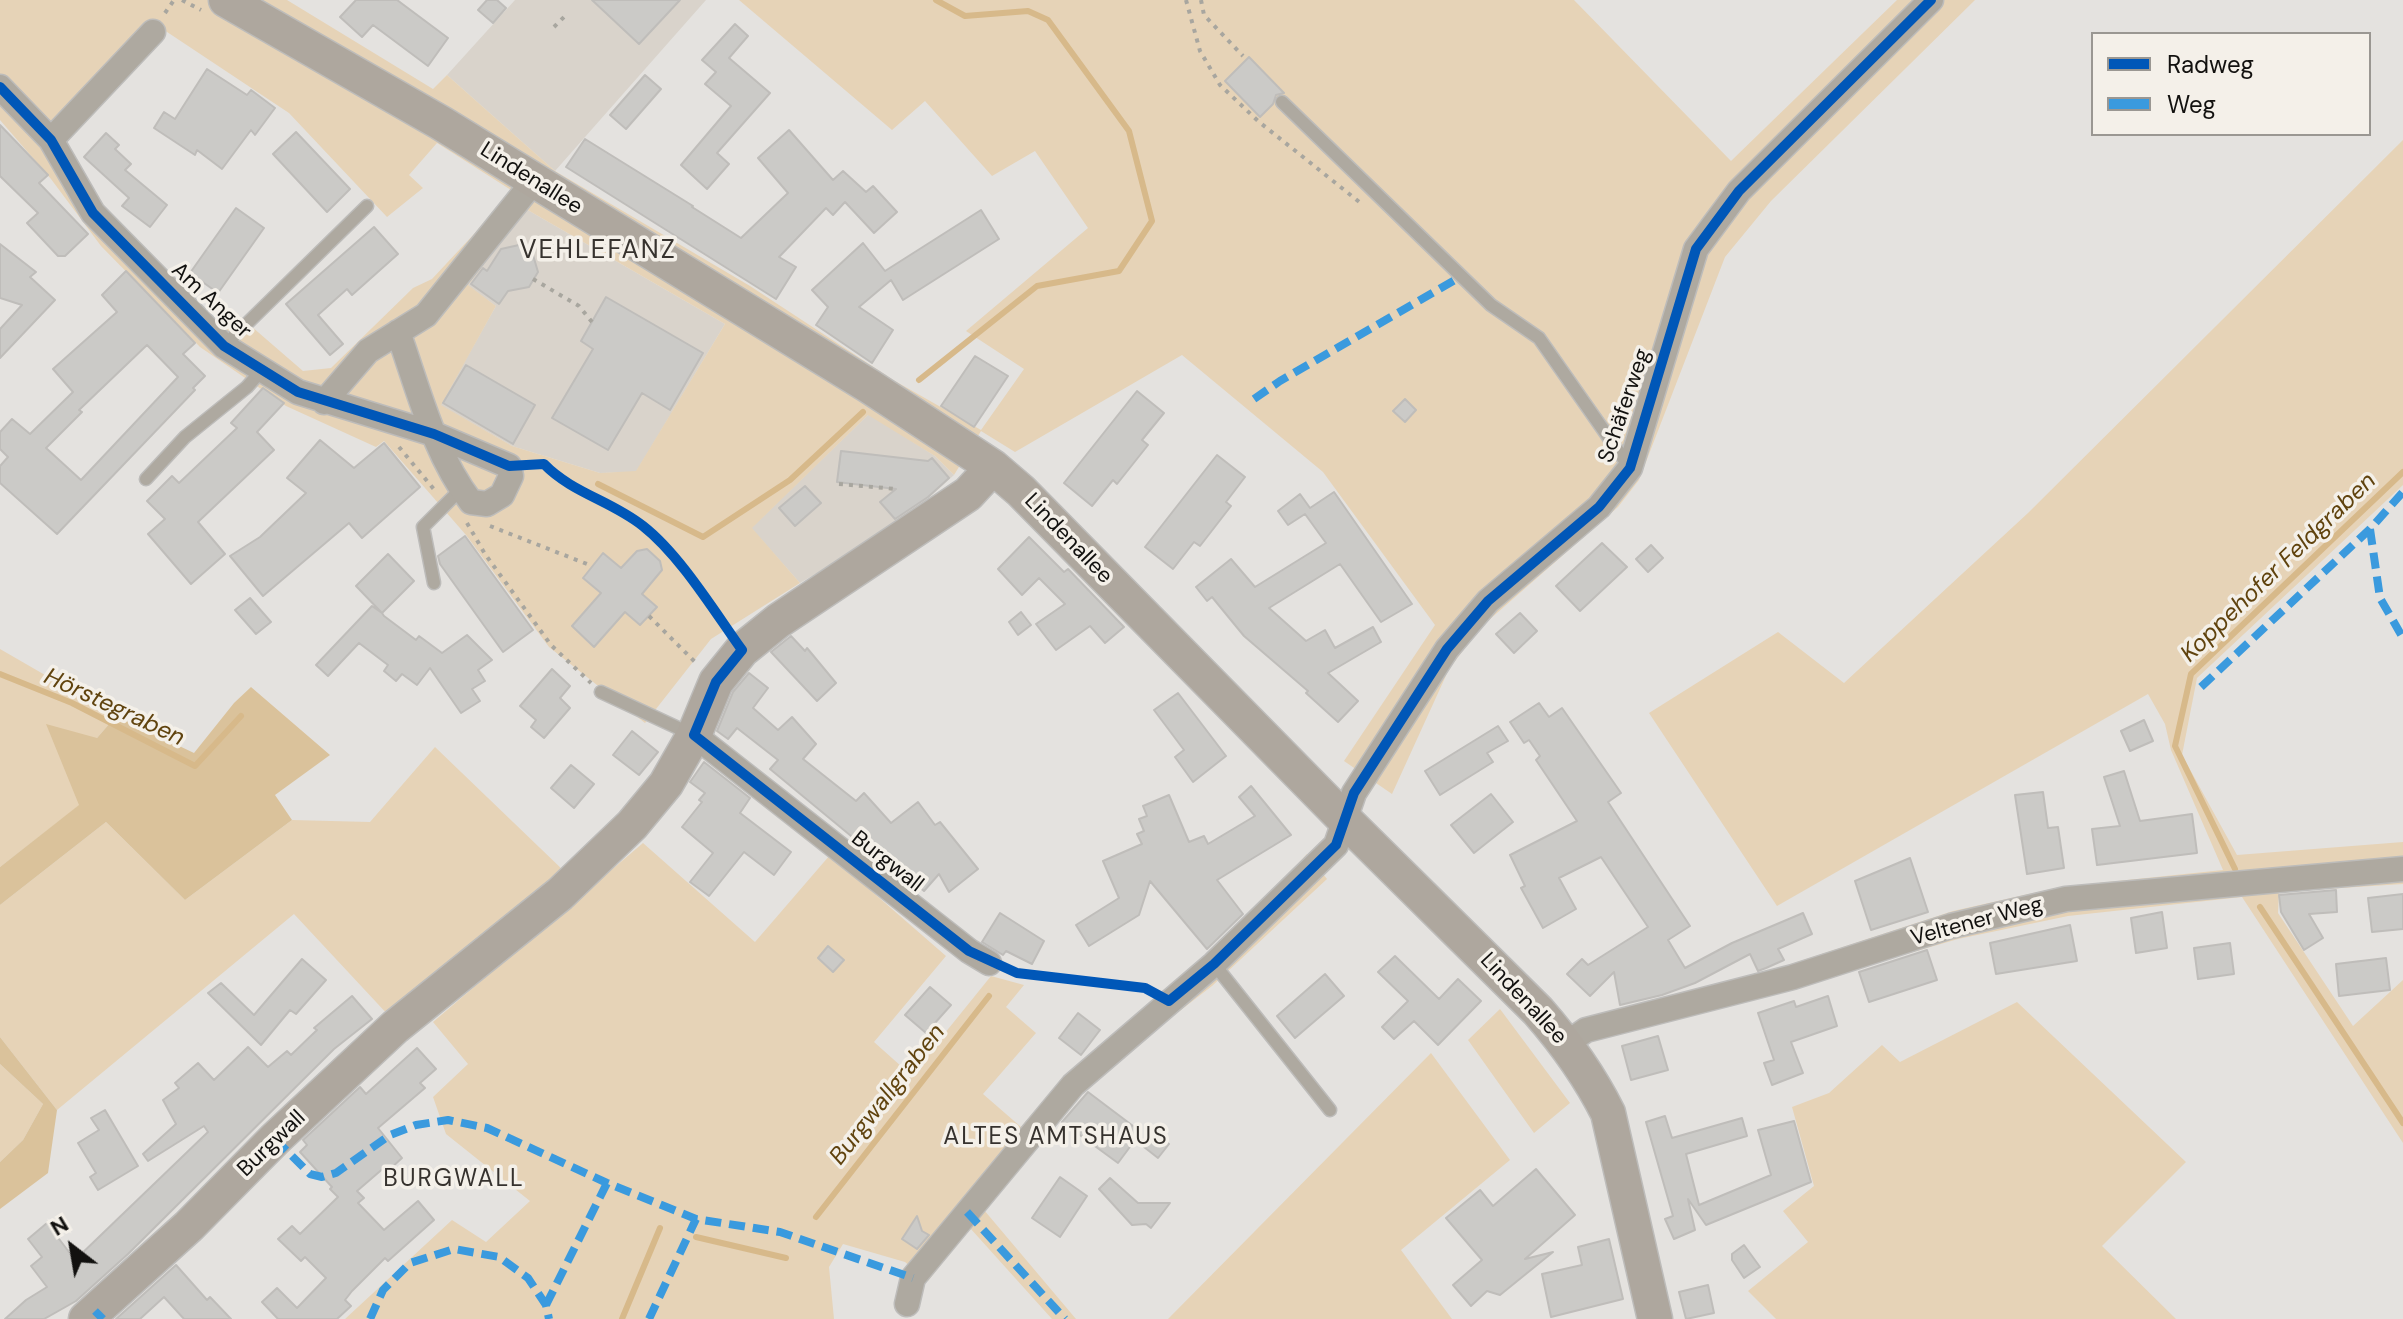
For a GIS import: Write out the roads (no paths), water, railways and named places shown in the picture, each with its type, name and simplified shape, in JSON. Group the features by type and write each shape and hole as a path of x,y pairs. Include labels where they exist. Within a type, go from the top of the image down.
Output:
{"main road":[{"name":"Lindenallee","path":"226,0 418,110 856,378 993,467 1021,491 1538,1011 1566,1044 1592,1082 1608,1113 1655,1319"},
{"name":"Burgwall","path":"86,1319 189,1226 275,1139 395,1027 560,894 632,825 666,784 694,735 716,682 742,650 778,621 968,494 993,467"}],"street":[{"name":"Schäferweg","path":"907,1304 913,1278 1073,1085 1214,964 1336,845 1354,793 1447,649 1488,601 1599,507 1630,468 1696,249 1739,191 1931,0"},
{"path":"51,140 153,32"},
{"name":"Am Anger","path":"0,87 51,140 93,213 224,346 298,392 434,434 509,466 511,476 502,495 487,504 471,502 461,489"},
{"path":"324,402 368,351 426,315 534,181"},
{"path":"398,332 434,434 461,489"},
{"name":"Burgwall","path":"694,735 969,951 989,963"},
{"name":"Veltener Weg","path":"1566,1044 1586,1030 1793,977 1951,926 2066,899 2403,869"}],"lane":[{"path":"1282,102 1491,305 1539,338 1630,468"},
{"path":"224,346 367,206"},
{"path":"146,479 185,437 247,387 262,370"},
{"path":"434,583 423,527 461,489"},
{"path":"601,692 694,735"},
{"path":"1214,964 1330,1110"}],"waterway":[{"name":"Burgwallgraben","path":"919,380 1037,286 1119,271 1152,221 1129,131 1048,20 1028,11 965,16 936,0"},
{"name":"Burgwallgraben","path":"598,484 703,537 790,480 863,412"},
{"name":"Koppehofer Feldgraben","path":"2235,869 2175,746 2191,674 2403,472"},
{"name":"Hörstegraben","path":"0,674 72,703 195,766 241,716"},
{"name":"Koppehofer Feldgraben","path":"2260,907 2403,1123"},
{"name":"Burgwallgraben","path":"816,1217 989,996"},
{"name":"Burgwallgraben","path":"622,1319 660,1228"},
{"name":"Burgwallgraben","path":"696,1237 786,1258"}],"district":[{"name":"VEHLEFANZ","path":"598,251"},
{"name":"ALTES AMTSHAUS","path":"1056,1138"},
{"name":"BURGWALL","path":"454,1180"}]}
